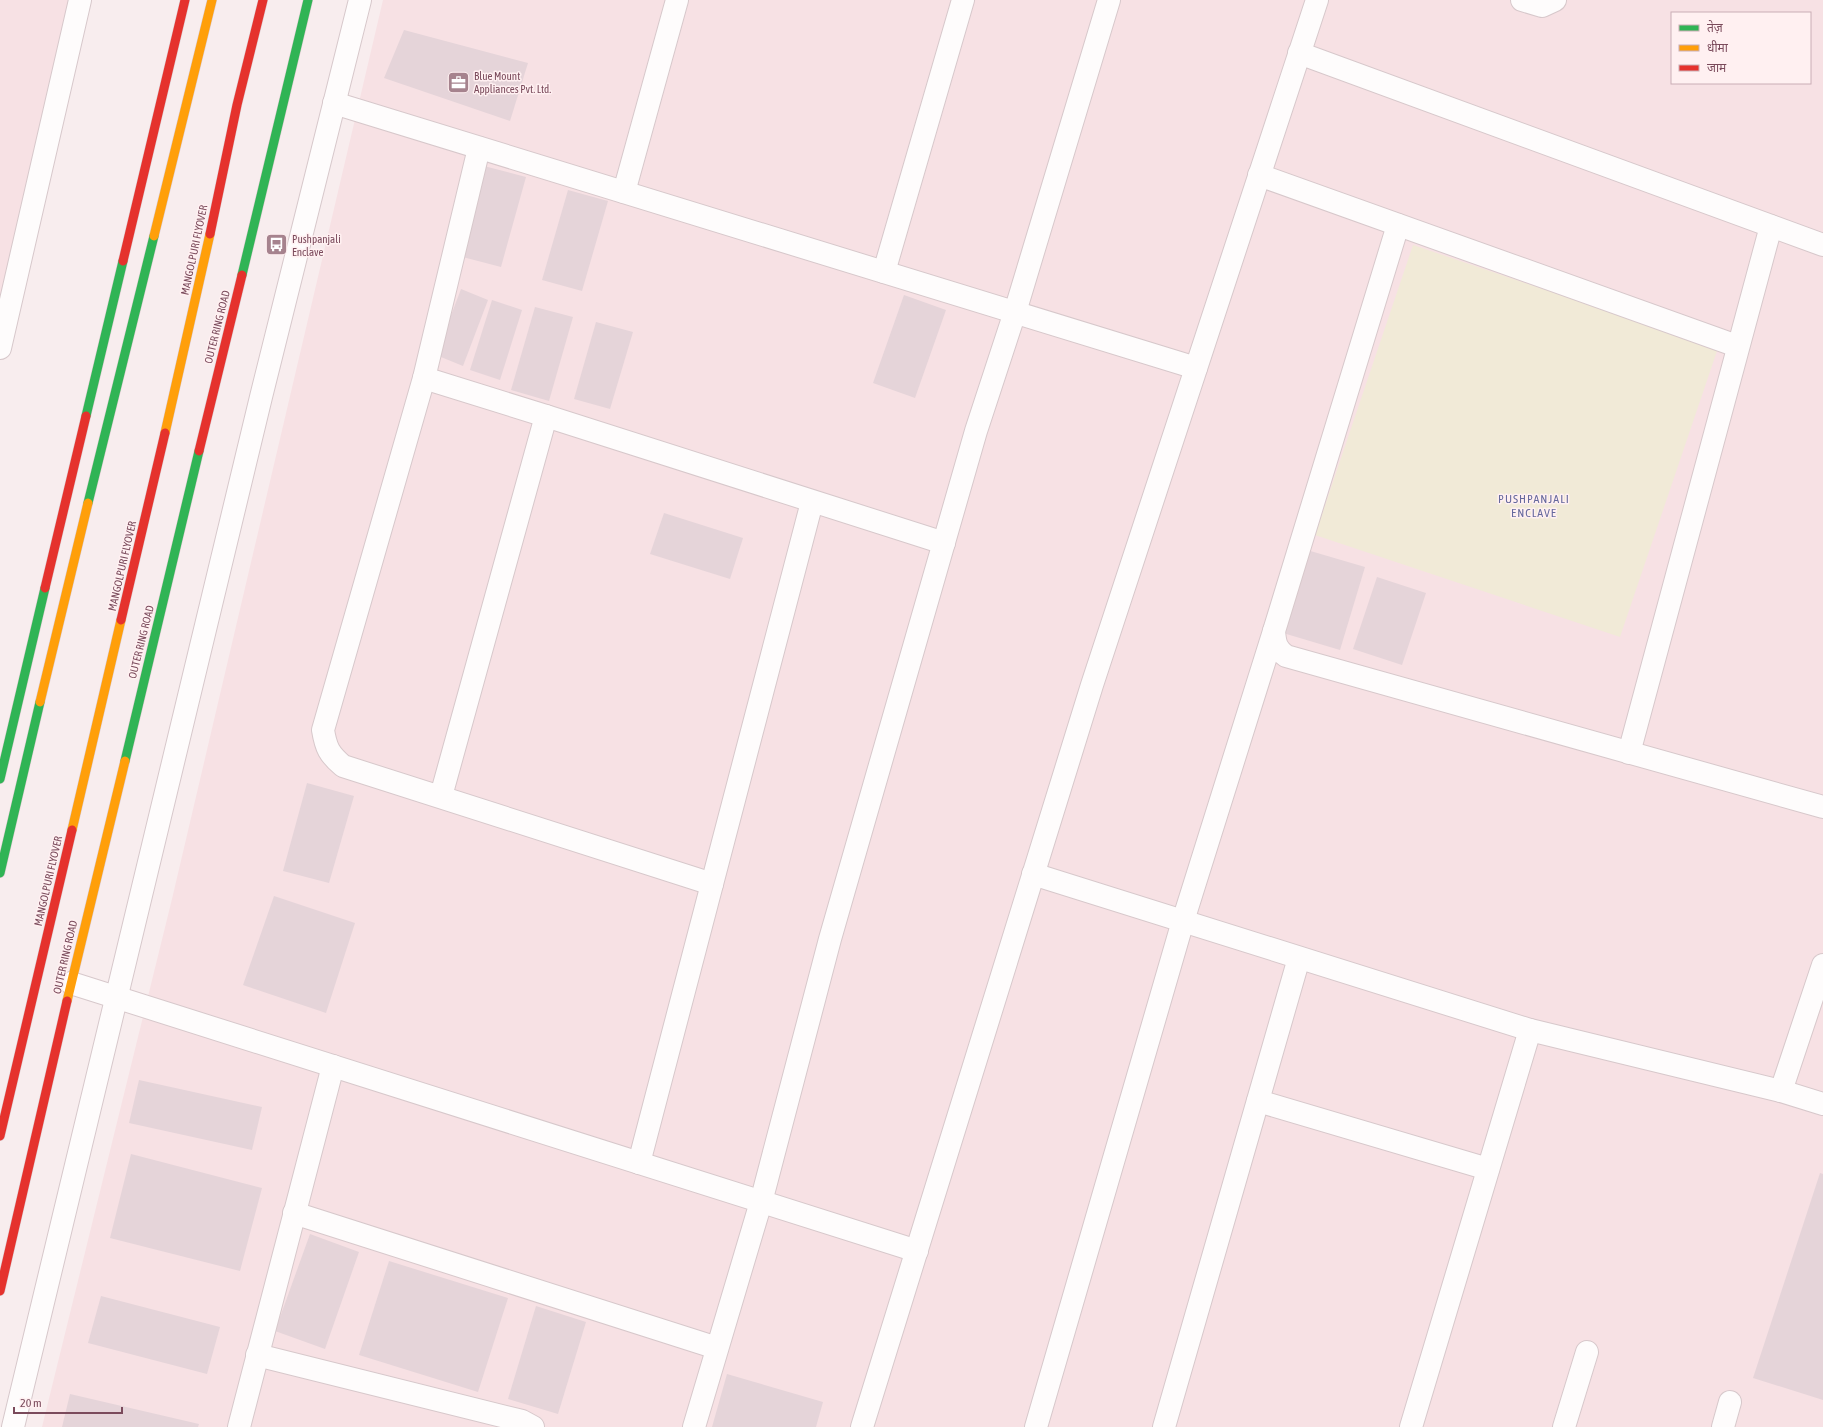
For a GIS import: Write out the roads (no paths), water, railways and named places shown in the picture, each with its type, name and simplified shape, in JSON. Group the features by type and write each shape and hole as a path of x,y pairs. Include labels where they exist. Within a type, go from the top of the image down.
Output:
{"main road":[{"path":"0,779 185,0"},
{"path":"0,873 57,629 212,0"},
{"name":"MANGOLPURI FLYOVER","path":"0,1136 196,303 237,104 263,0"},
{"name":"OUTER RING ROAD","path":"0,1291 71,984 308,0"}],"street":[{"path":"0,348 80,0"},
{"path":"13,1427 360,0"},
{"path":"624,192 677,0"},
{"path":"884,272 963,0"},
{"path":"694,1427 761,1202 830,939 976,431 1015,312 1109,0"},
{"path":"862,1427 1092,685 1317,0"},
{"path":"1522,0 1542,6 1555,0"},
{"path":"1299,53 1823,245"},
{"path":"334,103 1196,368"},
{"path":"479,148 424,378 323,730 325,746 334,758 343,766 441,796 712,884"},
{"path":"1259,175 1737,346"},
{"path":"1036,1427 1183,921 1274,631 1398,225"},
{"path":"1629,753 1737,346 1771,226"},
{"path":"424,378 944,543"},
{"path":"441,796 546,416"},
{"path":"639,1163 812,502"},
{"path":"1274,631 1278,650 1286,656 1823,807"},
{"path":"1033,874 1530,1030 1781,1091 1823,1104"},
{"path":"1164,1427 1299,958"},
{"path":"1781,1091 1823,965"},
{"path":"71,984 117,997 917,1251"},
{"path":"1411,1427 1530,1030"},
{"path":"239,1427 333,1066"},
{"path":"1258,1101 1488,1169"},
{"path":"294,1213 717,1348"},
{"path":"1564,1427 1587,1352"},
{"path":"257,1355 522,1421 533,1427"},
{"path":"1723,1427 1730,1402"}],"place":[{"name":"Blue Mount Appliances Pvt. Ltd.","path":"458,82"},
{"name":"Pushpanjali Enclave","path":"276,245"}],"district":[{"name":"PUSHPANJALI ENCLAVE","path":"1534,506"}]}
